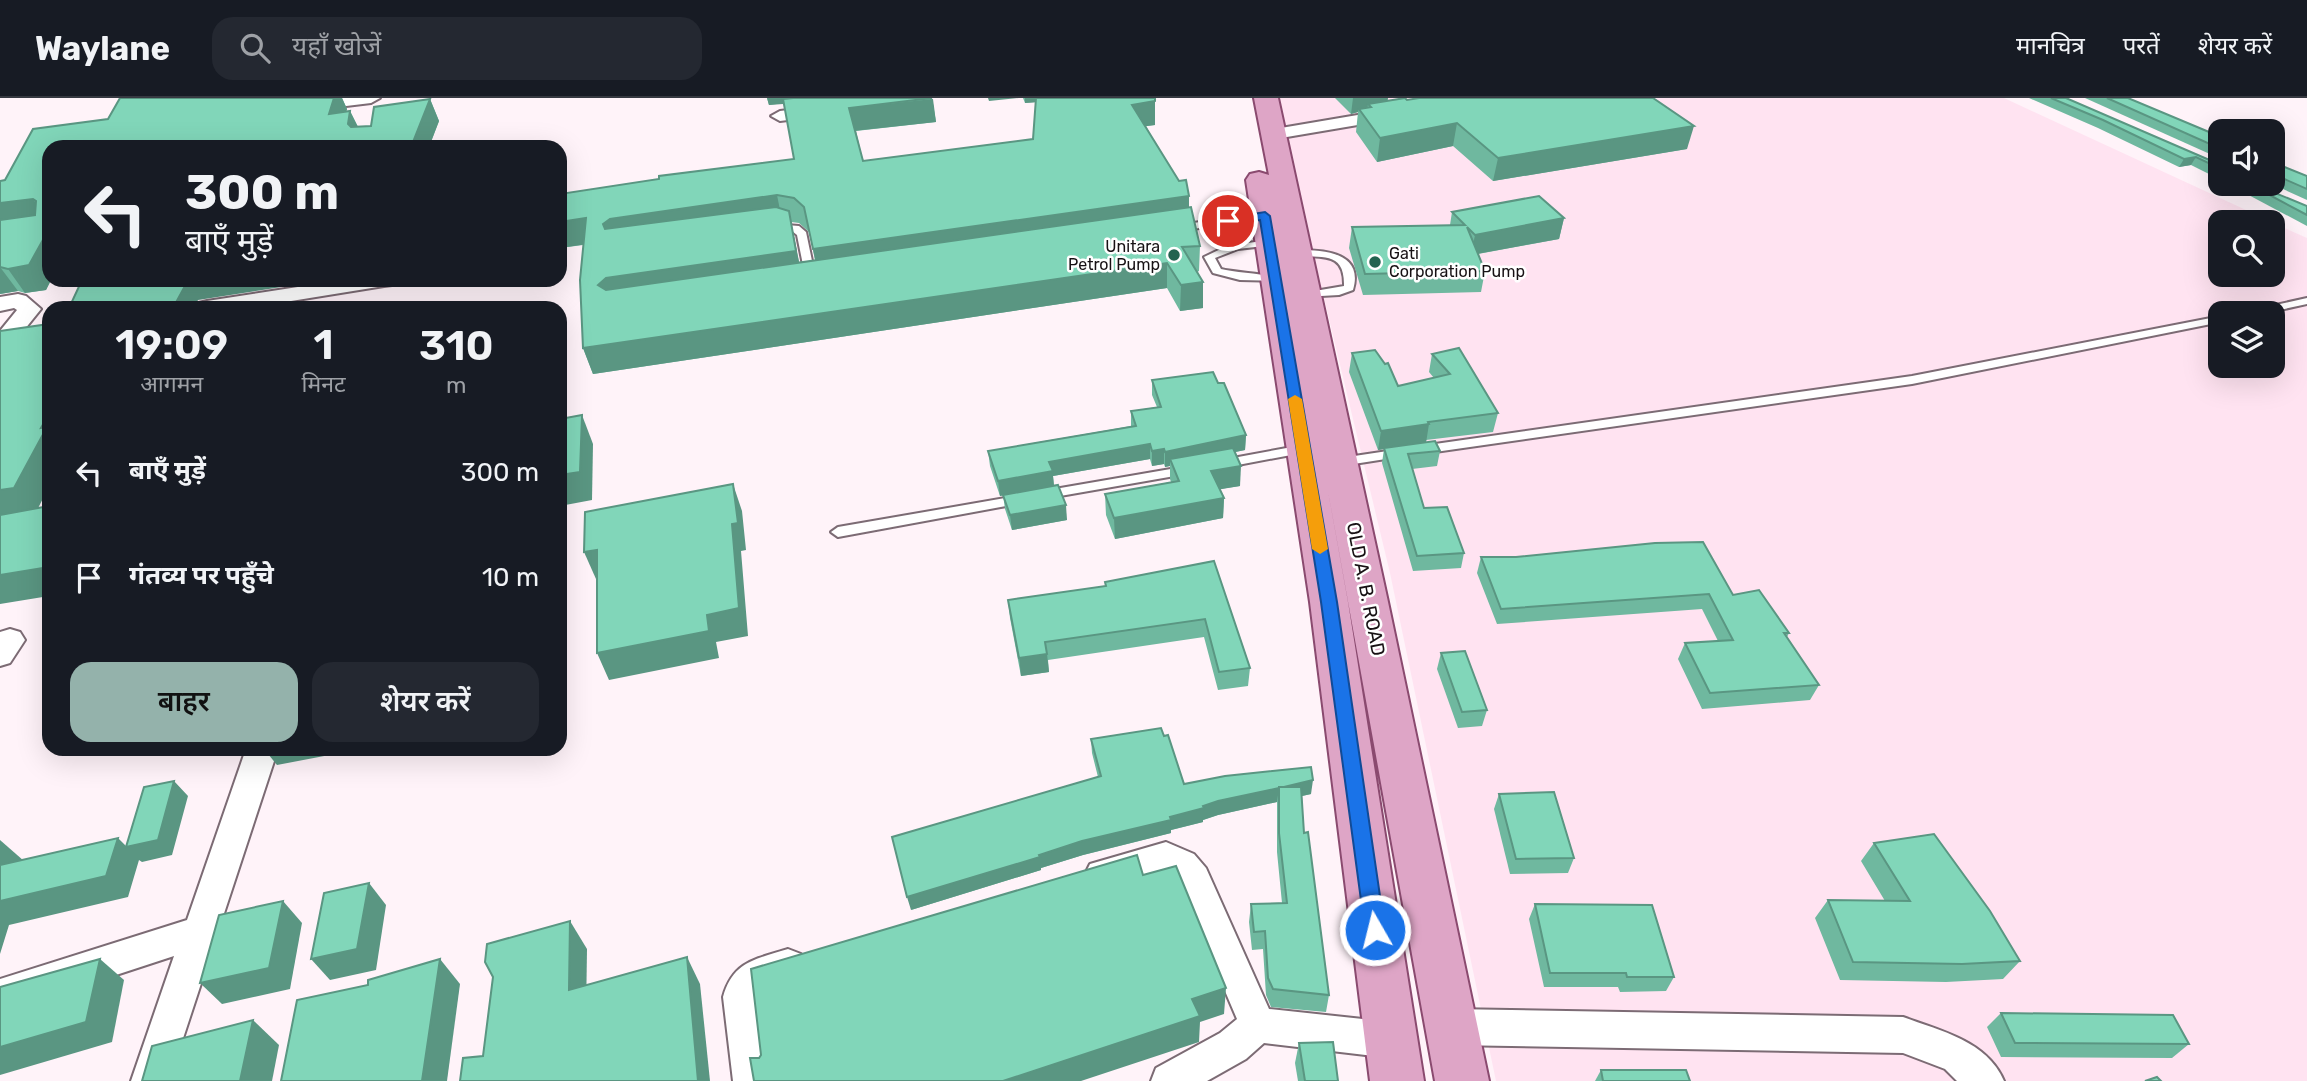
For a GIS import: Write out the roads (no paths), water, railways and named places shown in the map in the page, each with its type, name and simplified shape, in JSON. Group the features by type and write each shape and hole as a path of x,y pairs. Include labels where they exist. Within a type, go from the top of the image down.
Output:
{"main road":[{"name":"OLD A. B. ROAD","path":"1245,98 1283,257 1341,462 1462,1081"},
{"name":"OLD A. B. ROAD","path":"1271,116 1303,449 1329,602 1396,1081"}],"street":[{"path":"245,98 244,111 255,112 374,102"},
{"path":"780,116 844,109"},
{"path":"1271,116 1411,111"},
{"path":"251,301 340,287"},
{"path":"0,304 18,301 30,309 1,342"},
{"path":"1,342 37,335"},
{"path":"150,1081 260,756"},
{"path":"1074,882 1166,856 1182,864 1194,879 1258,1025"},
{"path":"0,996 201,931"},
{"path":"752,1081 741,997 743,987 752,978 814,958"},
{"path":"1170,1081 1233,1046 1258,1025 1391,1040"},
{"path":"1451,1027 1903,1035 1958,1056 1984,1081"}],"lane":[{"path":"769,228 795,228 802,234 811,282"},
{"path":"1161,231 1283,257"},
{"path":"1234,247 1283,257 1227,275 1217,271 1209,257 1234,247"},
{"path":"798,284 825,280"},
{"path":"2285,306 2307,302"},
{"path":"1341,462 1912,380 2208,322"},
{"path":"838,532 1303,449"}],"place":[{"name":"Unitara Petrol Pump","path":"1174,255"},
{"name":"Gati Corporation Pump","path":"1375,262"}]}
